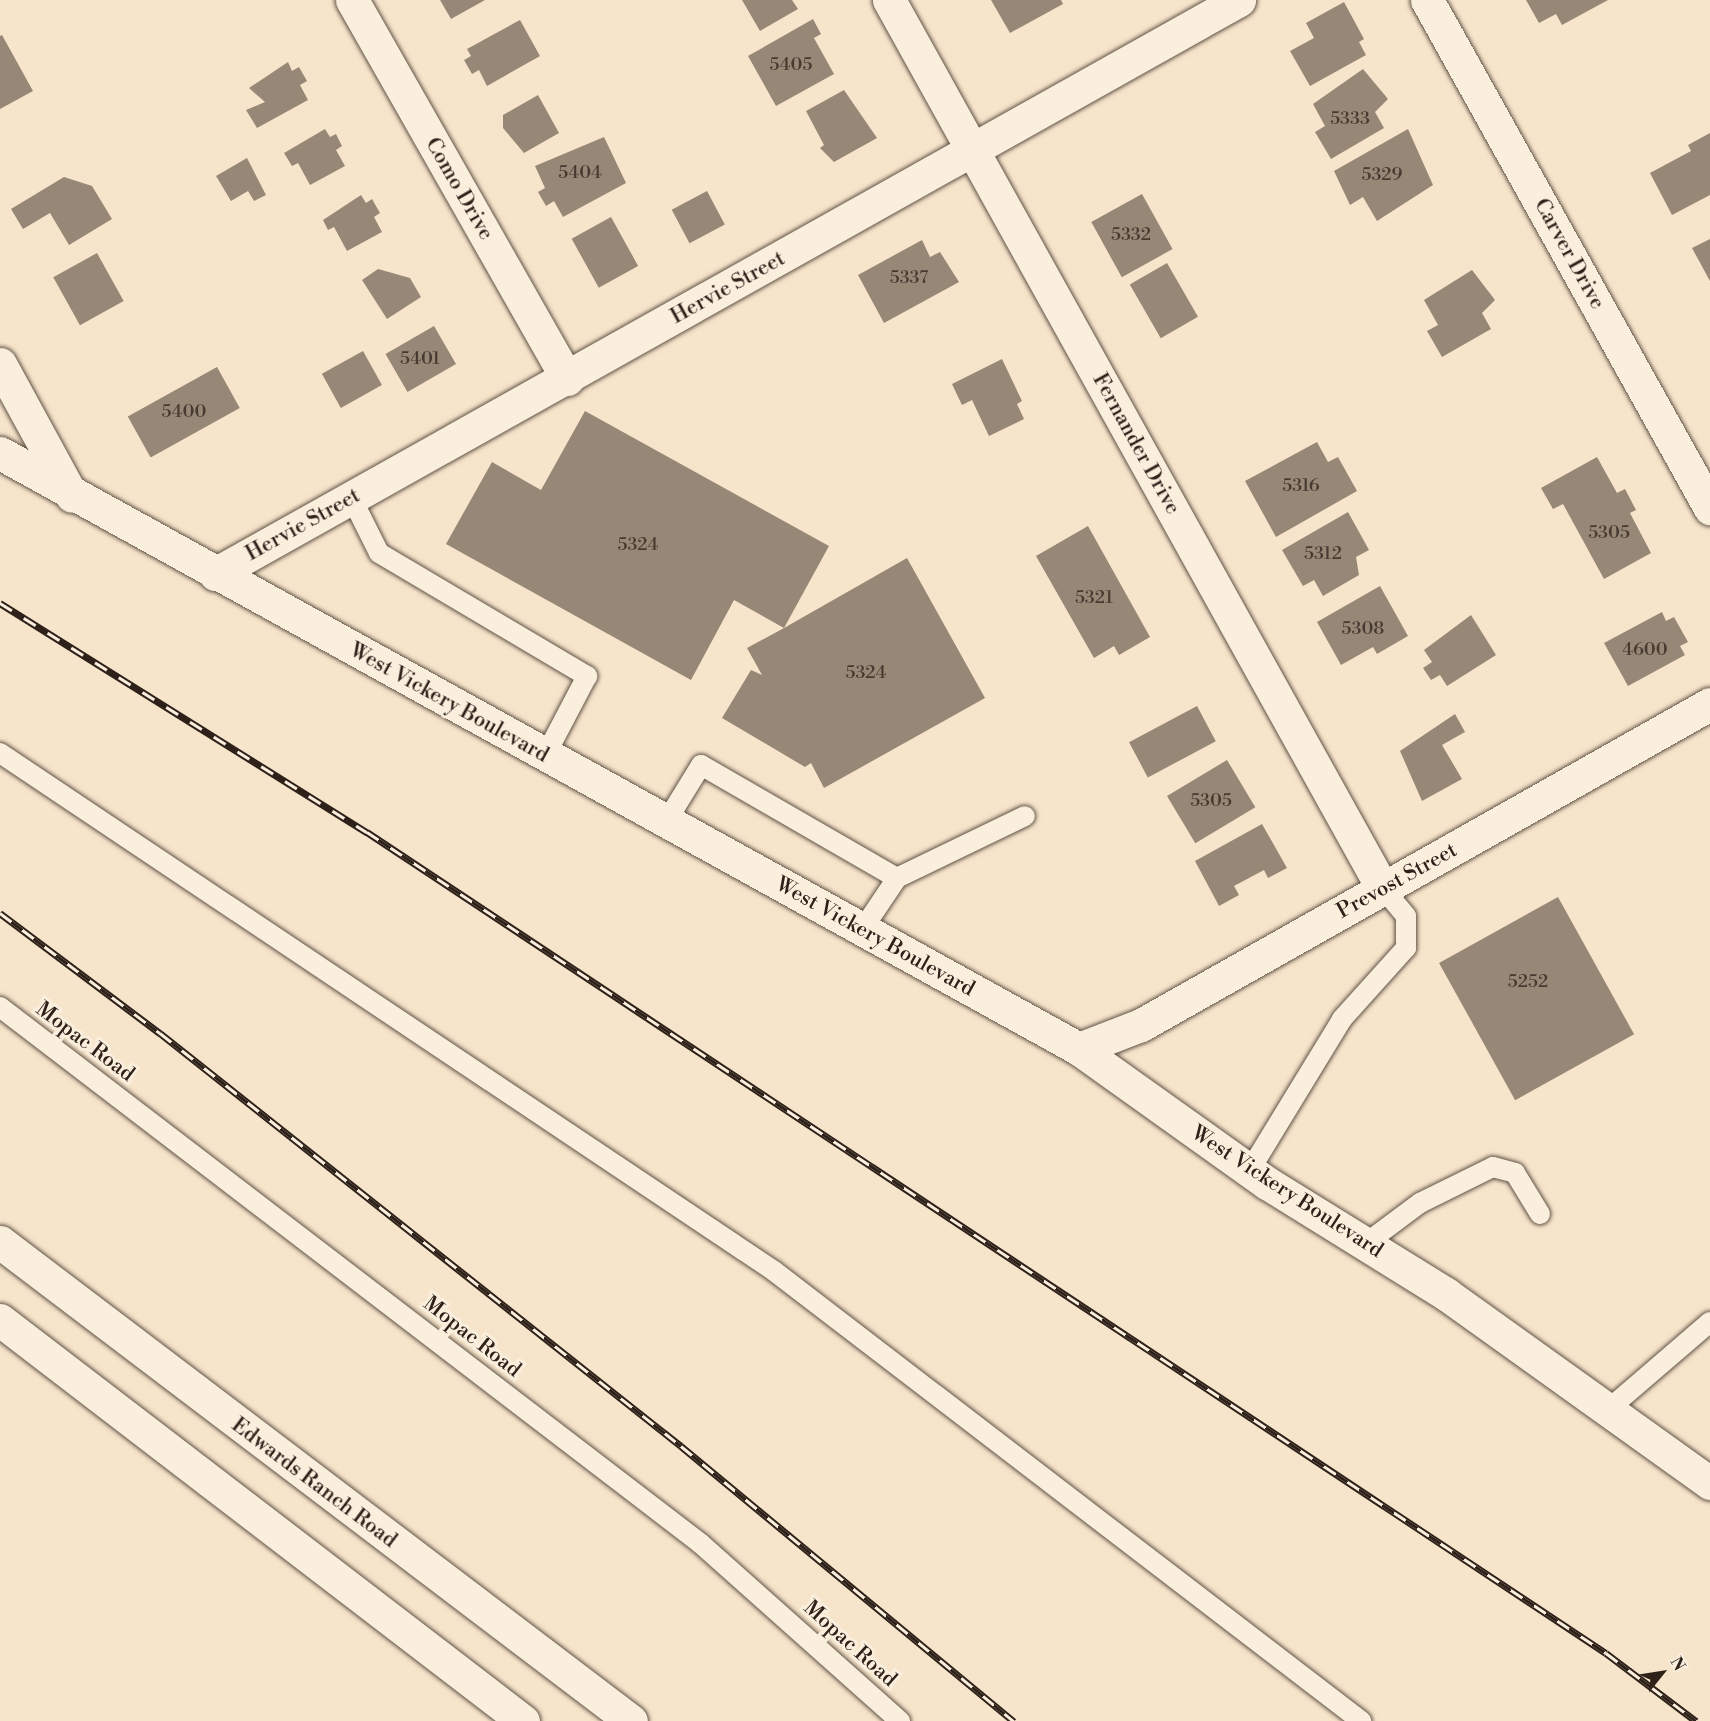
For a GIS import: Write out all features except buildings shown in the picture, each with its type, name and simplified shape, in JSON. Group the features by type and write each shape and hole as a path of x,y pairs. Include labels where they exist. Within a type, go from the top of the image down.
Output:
{"street":[{"name":"Como Drive","path":"352,0 567,379"},
{"name":"Fernander Drive","path":"889,0 1383,889"},
{"name":"Hervie Street","path":"215,574 567,379 1239,0"},
{"name":"Carver Drive","path":"1427,0 1710,508"},
{"path":"0,364 72,496"},
{"name":"West Vickery Boulevard","path":"0,453 72,496 1079,1049 1250,1170 1610,1408 1710,1483"},
{"name":"Prevost Street","path":"1079,1049 1141,1025 1710,704"},
{"name":"Edwards Ranch Road","path":"0,1242 631,1721"},
{"path":"0,1320 524,1721"}],"lane":[{"path":"352,499 379,553 587,676 545,756"},
{"path":"0,753 774,1271 1361,1721"},
{"path":"666,822 701,765 897,878"},
{"path":"862,930 897,878 1025,816"},
{"path":"1250,1170 1342,1019 1406,948 1406,916 1383,889"},
{"name":"Mopac Road","path":"0,1007 700,1543 900,1721"},
{"path":"1365,1244 1420,1203 1492,1167 1515,1173 1539,1214"},
{"path":"1610,1408 1710,1322"}],"railway":[{"path":"0,603 367,832 1606,1653 1696,1721"},
{"path":"0,913 160,1033 681,1446 1014,1721"}]}
